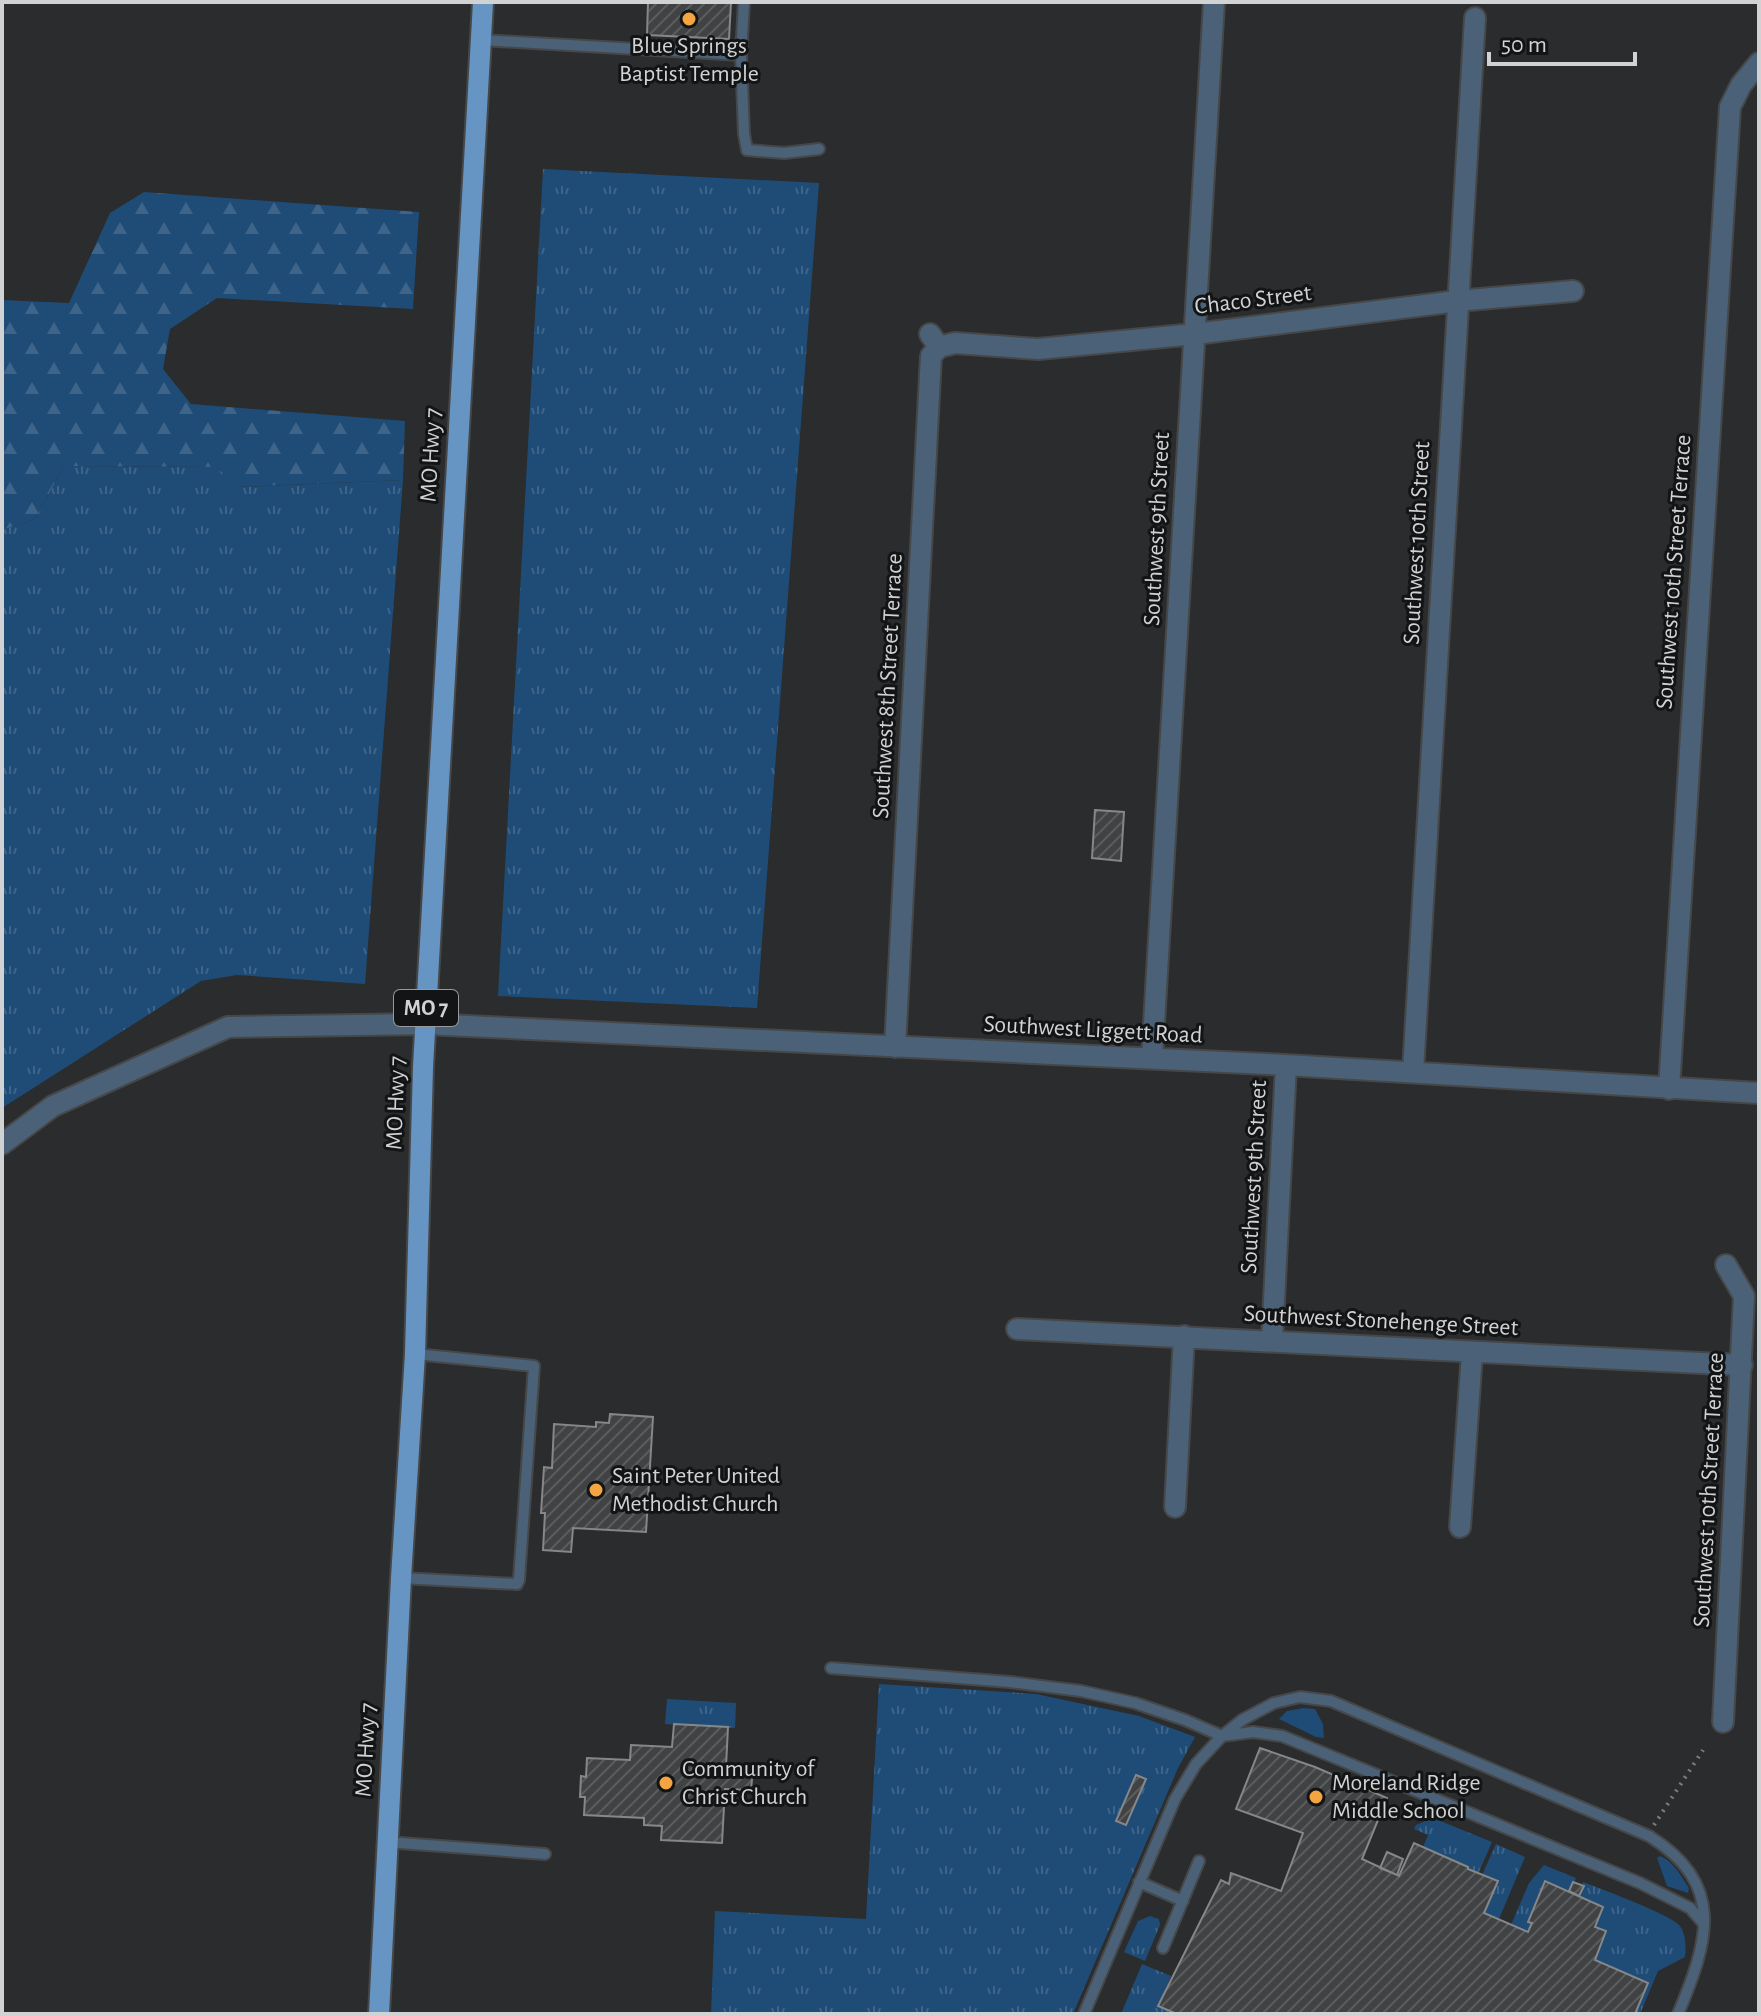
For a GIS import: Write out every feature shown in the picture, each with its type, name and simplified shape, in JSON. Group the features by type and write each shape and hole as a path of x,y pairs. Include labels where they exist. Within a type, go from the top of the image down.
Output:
{"main road":[{"name":"MO Hwy 7","path":"379,2014 415,1354 425,1024 483,2"}],"street":[{"name":"Southwest 9th Street","path":"1152,1058 1214,2"},
{"name":"Southwest 10th Street","path":"1413,1072 1475,18"},
{"name":"Southwest 10th Street Terrace","path":"1669,1089 1730,107 1757,64"},
{"name":"Chaco Street","path":"934,341 1038,349 1195,334 1457,301 1573,291"},
{"name":"Southwest 8th Street Terrace","path":"895,1047 934,341"},
{"name":"Southwest Liggett Road","path":"2,1144 53,1106 228,1027 425,1024 1152,1058 1759,1093"},
{"name":"Southwest 9th Street","path":"1272,1340 1286,1065"},
{"name":"Southwest 10th Street Terrace","path":"1723,1722 1744,1296 1726,1265"},
{"name":"Southwest Stonehenge Street","path":"1017,1329 1742,1365"},
{"path":"1175,1507 1184,1336"},
{"path":"1460,1527 1472,1353"}],"lane":[{"path":"744,2 741,55 747,150 784,153 819,149"},
{"path":"481,40 741,55"},
{"path":"401,1578 517,1584 534,1366 415,1354"},
{"path":"831,1668 1010,1682 1081,1691 1135,1703 1222,1736 1253,1732 1282,1736 1640,1883 1690,1908 1705,1924"},
{"path":"1084,2014 1175,1799 1196,1764 1242,1720 1274,1703 1300,1697 1331,1701 1649,1836 1675,1854 1700,1888 1705,1924 1696,1969 1678,2014"},
{"path":"387,1842 545,1854"},
{"path":"1163,1948 1199,1861"},
{"path":"1139,1882 1183,1901"}],"path":[{"path":"1653,1827 1703,1750"}],"green space":[{"path":"543,169 819,183 757,1008 498,996"},
{"path":"144,192 419,212 413,309 217,298 170,329 163,369 191,404 405,421 403,480 239,487 216,467 64,466 35,519 2,530 2,300 69,303 110,213"},
{"path":"64,466 216,467 240,487 403,480 365,984 237,975 201,981 2,1108 2,530 35,519"},
{"path":"879,1684 1036,1694 1139,1716 1195,1737 1178,1768 1073,2014 711,2014 715,1911 866,1919","holes":["1136,1775 1146,1779 1126,1825 1116,1821"]},
{"path":"667,1699 736,1703 735,1728 665,1724"},
{"path":"1315,1709 1323,1724 1324,1738 1279,1719 1287,1711"},
{"path":"1433,1818 1492,1842 1478,1874 1423,1847 1428,1835 1414,1829 1416,1825"},
{"path":"1496,1844 1525,1857 1499,1919 1484,1913 1498,1881 1482,1875"},
{"path":"1660,1856 1677,1870 1689,1888 1688,1893 1667,1886 1657,1858"},
{"path":"1544,1865 1576,1878 1570,1892 1544,1881 1528,1921 1532,1923 1528,1932 1511,1925 1529,1883"},
{"path":"1583,1882 1664,1915 1682,1930 1685,1957 1658,1971 1640,2014 1635,2014 1595,1960 1606,1932 1595,1927 1603,1907 1578,1895"},
{"path":"1150,1916 1159,1919 1160,1925 1145,1961 1124,1952 1138,1921"},
{"path":"1142,1964 1171,1976 1158,2006 1177,2014 1121,2014"}],"building":[{"name":"Blue Springs Baptist Temple","path":"648,2 731,2 729,39 647,35"},
{"path":"1095,810 1124,812 1121,861 1092,858"},
{"name":"Saint Peter United Methodist Church","path":"610,1414 653,1417 646,1532 573,1528 571,1552 543,1550 545,1513 541,1513 544,1467 552,1468 554,1424 596,1427 596,1422 609,1423"},
{"name":"Community of Christ Church","path":"674,1724 728,1727 726,1767 753,1768 751,1790 725,1789 722,1843 661,1840 662,1826 644,1825 644,1818 584,1815 585,1797 580,1797 581,1776 586,1777 587,1758 630,1760 631,1745 672,1747"},
{"name":"Moreland Ridge Middle School","path":"1260,1748 1315,1767 1387,1798 1362,1859 1399,1876 1414,1843 1498,1881 1484,1913 1528,1932 1532,1923 1528,1922 1545,1881 1603,1907 1595,1927 1606,1931 1595,1960 1648,1983 1635,2014 1177,2014 1158,2006 1221,1880 1229,1884 1231,1873 1281,1891 1303,1833 1236,1809"},
{"path":"1136,1775 1146,1779 1126,1825 1116,1821"},
{"path":"1387,1852 1403,1859 1397,1875 1380,1868"},
{"path":"1573,1882 1584,1886 1579,1896 1569,1891"}],"place":[{"name":"Blue Springs Baptist Temple","path":"689,19"},
{"name":"Saint Peter United Methodist Church","path":"596,1490"},
{"name":"Community of Christ Church","path":"666,1783"},
{"name":"Moreland Ridge Middle School","path":"1316,1797"}]}
